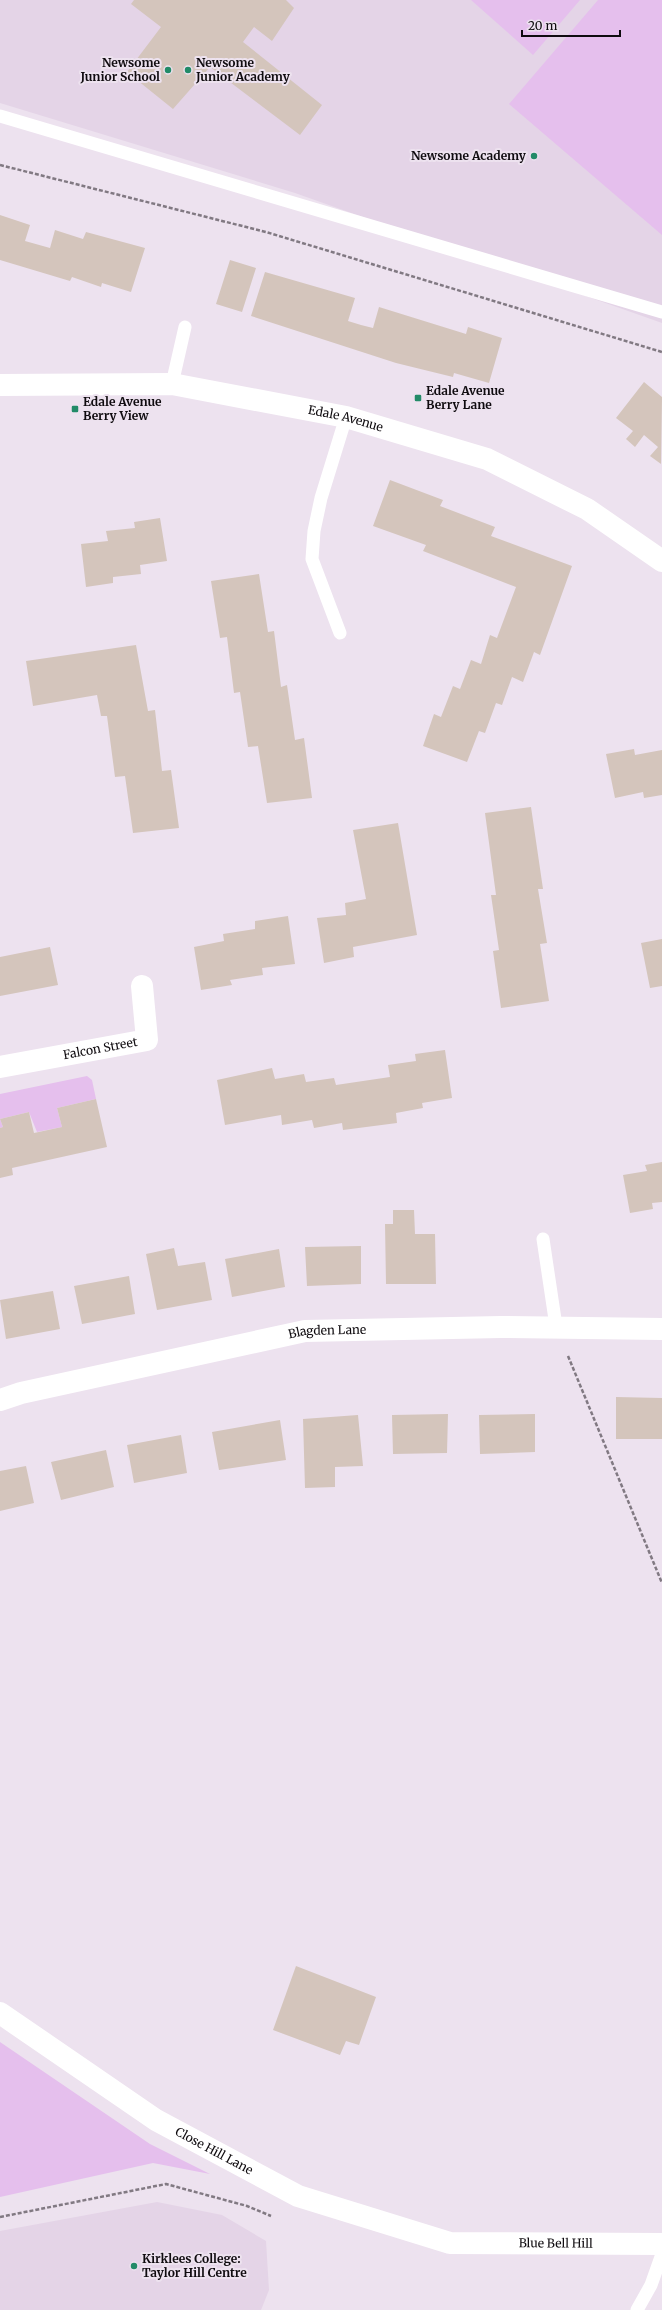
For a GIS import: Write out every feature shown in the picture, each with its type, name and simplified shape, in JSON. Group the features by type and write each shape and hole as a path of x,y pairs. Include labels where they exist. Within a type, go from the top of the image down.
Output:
{"street":[{"name":"Edale Avenue","path":"0,385 172,384 346,417 487,459 587,509 662,560"},
{"name":"Falcon Street","path":"0,1067 148,1040 142,986"},
{"name":"Blagden Lane","path":"0,1400 21,1393 305,1331 556,1326 662,1329"},
{"name":"Close Hill Lane","path":"0,2013 156,2120 298,2196 450,2244"},
{"name":"Blue Bell Hill","path":"450,2244 662,2244"}],"lane":[{"path":"0,116 662,312"},
{"path":"172,384 185,327"},
{"path":"340,633 312,559 314,531 321,498 346,417"},
{"path":"543,1239 556,1326"},
{"path":"637,2310 651,2285 662,2254"}],"path":[{"path":"0,165 266,232 662,352"},
{"path":"556,1326 662,1583"},
{"path":"0,2217 166,2184 247,2206 275,2218"}],"shaded area":[{"path":"0,0 662,0 662,323 295,193 0,103"},
{"path":"471,0 580,0 533,55"},
{"path":"598,0 662,0 662,235 509,104"},
{"path":"87,1076 92,1080 96,1099 57,1108 62,1127 37,1132 29,1112 0,1119 0,1094"},
{"path":"0,1119 3,1127 0,1128"},
{"path":"0,2042 150,2144 210,2174 153,2163 0,2197"},
{"name":"Kirklees College: Taylor Hill Centre","path":"157,2202 222,2215 266,2241 269,2290 261,2310 0,2310 0,2231"}],"building":[{"name":"Newsome Junior School","path":"134,0 286,0 294,8 272,41 254,27 243,42 322,105 300,135 210,67 173,109 127,72 161,27 131,4"},
{"path":"0,215 30,225 25,241 50,248 55,230 83,239 86,232 145,248 131,292 102,283 101,287 72,277 70,281 0,260"},
{"path":"230,260 256,268 242,312 216,304"},
{"path":"265,272 355,298 348,321 361,325 373,328 379,307 466,334 468,327 502,338 489,383 454,373 453,377 396,363 251,316"},
{"path":"644,382 662,397 661,464 650,456 658,447 644,435 635,447 626,439 633,431 616,418"},
{"path":"390,480 443,500 440,506 495,527 491,536 572,566 540,655 534,652 523,682 512,677 502,705 496,703 485,733 479,731 467,762 423,746 434,714 441,717 453,686 460,689 471,660 481,664 490,635 497,638 516,587 423,551 426,545 373,526"},
{"path":"160,518 167,561 140,565 141,574 113,577 113,583 86,587 81,544 108,541 106,531 135,528 134,522"},
{"path":"259,574 268,632 274,631 281,687 287,685 295,740 304,738 312,798 267,803 258,746 248,747 240,692 234,693 227,637 220,638 211,581"},
{"path":"136,645 148,711 155,710 162,771 171,770 179,828 133,833 125,776 115,777 107,716 101,716 97,695 33,706 26,661"},
{"path":"634,749 635,755 662,750 662,795 644,798 643,792 615,798 606,754"},
{"path":"531,807 543,889 538,889 547,943 540,944 549,1001 501,1008 493,951 499,950 491,895 496,895 485,813"},
{"path":"398,823 417,935 353,947 354,957 324,963 317,918 346,915 345,903 366,899 353,830"},
{"path":"288,916 295,964 262,968 263,975 230,980 232,985 201,990 194,947 224,941 223,934 255,929 255,921"},
{"path":"662,939 662,986 650,988 641,943"},
{"path":"50,947 58,985 0,996 0,957"},
{"path":"445,1050 452,1098 422,1103 423,1108 396,1113 397,1123 343,1130 342,1123 314,1128 312,1120 282,1125 281,1115 225,1125 217,1080 272,1068 275,1079 304,1074 306,1082 334,1078 336,1085 390,1077 388,1065 416,1061 415,1054"},
{"path":"96,1099 107,1147 12,1168 13,1175 0,1178 0,1128 3,1127 0,1119 29,1112 34,1133 62,1127 57,1108"},
{"path":"662,1162 662,1202 652,1203 653,1209 630,1213 623,1175 647,1171 645,1165"},
{"path":"393,1210 414,1210 415,1234 435,1234 436,1284 386,1284 385,1224 393,1224"},
{"path":"361,1246 361,1284 307,1286 305,1247"},
{"path":"174,1248 178,1266 205,1262 212,1300 157,1310 146,1254"},
{"path":"279,1249 285,1287 232,1297 225,1259"},
{"path":"129,1276 135,1314 82,1324 74,1286"},
{"path":"53,1291 60,1329 6,1339 0,1300"},
{"path":"616,1397 662,1398 662,1439 616,1439"},
{"path":"448,1414 447,1453 393,1454 392,1415"},
{"path":"535,1414 535,1452 480,1454 479,1415"},
{"path":"358,1415 363,1466 335,1467 335,1487 305,1488 303,1419"},
{"path":"280,1420 286,1460 219,1470 212,1432"},
{"path":"181,1435 187,1473 134,1483 127,1445"},
{"path":"106,1450 114,1487 61,1500 51,1462"},
{"path":"26,1466 34,1503 0,1511 0,1471"},
{"path":"296,1966 376,1997 359,2045 346,2041 340,2055 273,2030"}],"place":[{"name":"Newsome Junior School","path":"168,70"},
{"name":"Newsome Junior Academy","path":"188,70"},
{"name":"Newsome Academy","path":"534,156"},
{"name":"Edale Avenue Berry Lane","path":"418,398"},
{"name":"Edale Avenue Berry View","path":"75,409"},
{"name":"Kirklees College: Taylor Hill Centre","path":"134,2266"}]}
